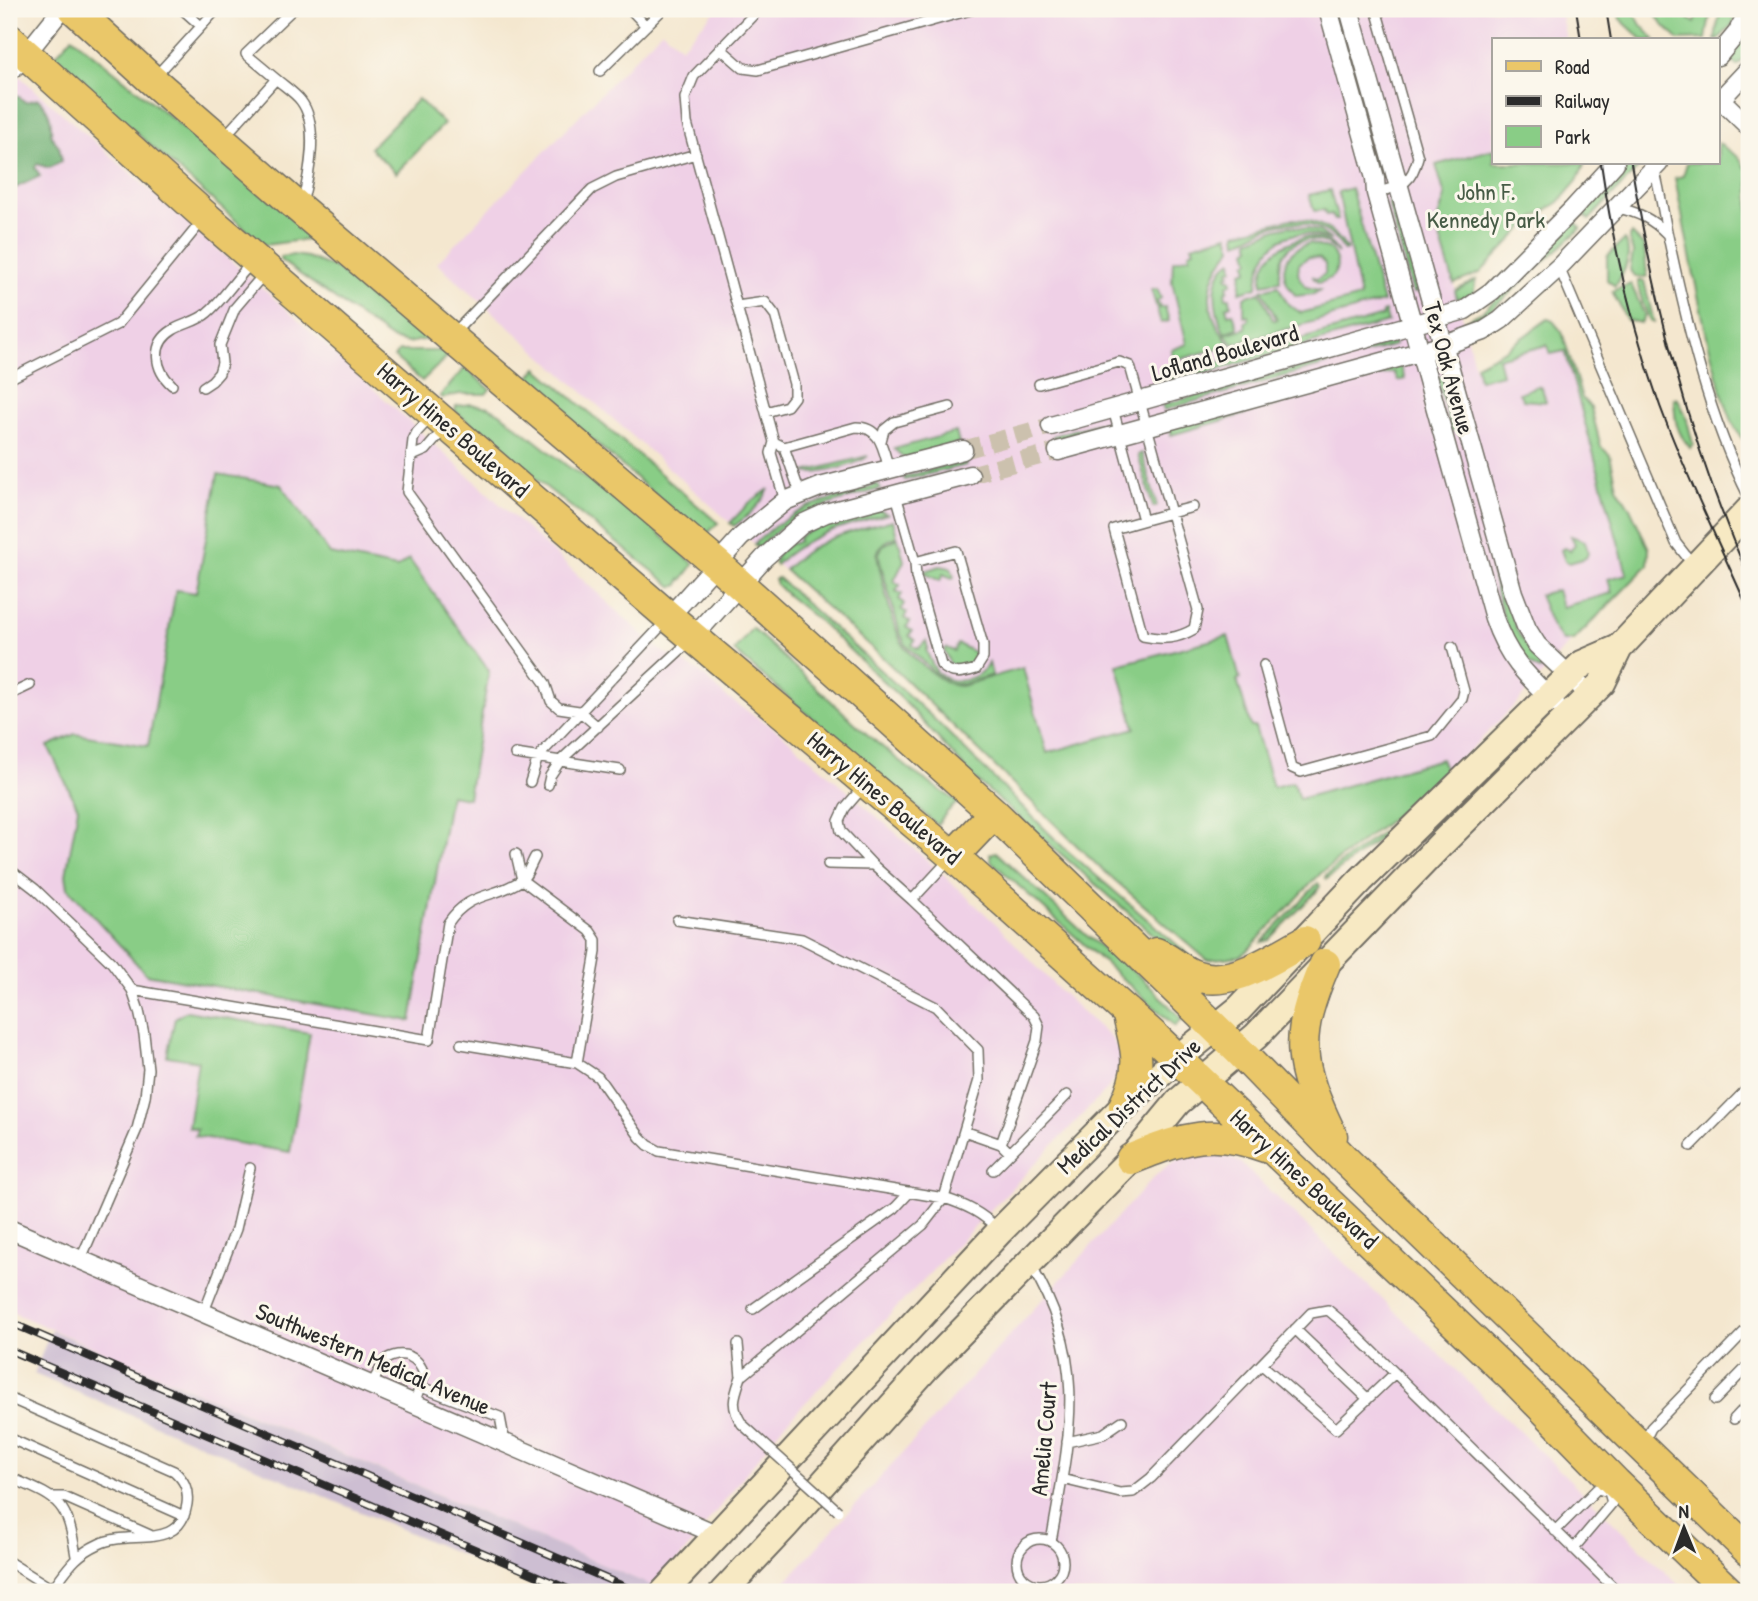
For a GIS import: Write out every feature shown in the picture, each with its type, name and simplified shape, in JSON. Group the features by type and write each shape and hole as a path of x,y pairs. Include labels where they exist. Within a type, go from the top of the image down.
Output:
{"main road":[{"name":"Harry Hines Boulevard","path":"74,9 300,209 716,564 994,813 1239,1051 1343,1158 1749,1551"},
{"name":"Harry Hines Boulevard","path":"15,55 669,617 953,856 1127,1012 1203,1081 1519,1384 1612,1487 1729,1592"},
{"name":"Medical District Drive","path":"723,1592 926,1368 1130,1159 1178,1102 1256,1036 1602,683 1619,648 1749,510"},
{"name":"Medical District Drive","path":"664,1592 1000,1231 1124,1106 1239,1009 1361,880 1569,676 1582,664 1619,648"},
{"path":"953,856 994,813"},
{"path":"1126,941 1163,956 1190,974 1216,980 1232,977 1305,941"},
{"path":"1325,964 1305,1014 1303,1053 1307,1079 1316,1103 1343,1158"},
{"path":"1124,1106 1134,1086 1137,1069 1137,1052 1127,1012"},
{"path":"1130,1159 1178,1140 1204,1136 1246,1140 1272,1149"},
{"path":"1000,1231 1029,1263"},
{"path":"1423,1291 1451,1263"},
{"path":"1612,1487 1641,1446"},
{"path":"718,1535 761,1553"}],"street":[{"path":"15,55 62,9"},
{"name":"Tex Oak Avenue","path":"1328,9 1445,448 1502,641 1513,660 1569,716"},
{"name":"Tex Oak Avenue","path":"1349,9 1513,593 1527,629 1537,645 1590,695"},
{"path":"1720,54 1737,33 1749,10"},
{"path":"1720,99 1749,69"},
{"path":"1720,101 1749,127"},
{"name":"Lofland Boulevard","path":"1051,426 1465,310 1492,291 1614,164"},
{"name":"Lofland Boulevard","path":"1058,451 1445,345 1484,331 1501,320 1559,267 1657,165"},
{"path":"1445,448 1471,440"},
{"path":"669,617 741,537 792,497 963,450"},
{"path":"889,470 896,495"},
{"path":"693,637 764,558 802,524 826,513 970,475"},
{"name":"Southwestern Medical Avenue","path":"9,1229 371,1385 418,1395 505,1443 718,1535"}],"lane":[{"path":"182,9 201,26"},
{"path":"152,80 217,9"},
{"path":"293,9 246,54 302,102 309,124 311,153 309,177 300,209"},
{"path":"629,9 646,26"},
{"path":"600,71 663,9"},
{"path":"759,9 694,76 685,98 687,122 774,442 771,453 792,497"},
{"path":"720,48 743,68 758,70 974,9"},
{"path":"1376,9 1418,157 1413,175 1399,186 1376,193"},
{"path":"221,140 276,79"},
{"path":"451,336 592,190 615,177 696,154"},
{"path":"1657,165 1667,234 1697,355 1715,416 1749,497"},
{"path":"1616,208 1637,212 1654,221 1667,234"},
{"path":"9,379 118,324 206,217"},
{"path":"172,386 159,369 158,348 163,338 171,331 198,320 261,265"},
{"path":"203,387 219,373 222,363 220,345 235,309 261,265"},
{"path":"1559,267 1676,542 1695,568"},
{"path":"737,306 765,302 775,315 794,384 794,397 787,406 766,412"},
{"path":"1039,384 1125,363 1130,366 1172,512 1198,610 1194,629 1184,635 1167,639 1143,636 1114,529 1143,520 1172,512 1193,507"},
{"path":"881,441 884,430 894,422 950,407"},
{"path":"1113,410 1143,520"},
{"path":"441,419 417,432 413,440 407,492 545,683 551,701 559,708 579,711 598,727"},
{"path":"412,456 426,450 441,419"},
{"path":"774,442 785,447 856,427 871,429 881,441 889,470"},
{"path":"785,447 792,497"},
{"path":"896,495 941,665 954,673 976,669 983,658 983,645 956,551 915,562"},
{"path":"530,782 538,757 669,617"},
{"path":"548,785 550,776 560,761 693,637"},
{"path":"1264,665 1292,768 1301,772 1432,736 1462,699 1464,691 1452,647"},
{"path":"9,695 30,685"},
{"path":"515,754 620,770"},
{"path":"867,783 845,808 839,821 841,831 873,865 1034,1016 1039,1026 1030,1065 1001,1144"},
{"path":"516,854 522,880 590,931 596,940 577,1063"},
{"path":"912,900 953,856"},
{"path":"132,990 429,1040 449,923 457,910 468,902 522,880 535,857"},
{"path":"828,864 873,865"},
{"path":"9,869 35,889 112,963 132,990 144,1034 148,1069 137,1129 80,1261"},
{"path":"677,920 802,939 936,1007 978,1050 979,1080 944,1198 923,1225 741,1377"},
{"path":"461,1044 577,1063 598,1077 640,1137 659,1151 944,1198 965,1205 987,1218 1000,1231"},
{"path":"1691,1146 1749,1087"},
{"path":"993,1170 1067,1095"},
{"path":"964,1131 1001,1144 1010,1153"},
{"path":"204,1314 236,1229 250,1168"},
{"path":"753,1309 895,1208 910,1192"},
{"name":"Amelia Court","path":"1029,1263 1047,1293 1065,1343 1070,1380 1068,1442 1051,1542"},
{"path":"1062,1479 1119,1493 1133,1492 1152,1478 1311,1313 1328,1310 1618,1592"},
{"path":"1641,1446 1651,1428 1749,1327"},
{"path":"1295,1329 1368,1399"},
{"path":"738,1345 741,1377 734,1401 735,1414 742,1424 838,1511"},
{"path":"371,1385 386,1359 399,1354 406,1355 418,1362 424,1376 418,1395"},
{"path":"1262,1365 1336,1429 1395,1373"},
{"path":"1714,1400 1749,1365"},
{"path":"9,1398 174,1471 184,1480 188,1492 184,1516 178,1526 165,1535 155,1537 121,1536 76,1556 55,1590 9,1562"},
{"path":"1734,1419 1749,1403"},
{"path":"1068,1442 1103,1434 1122,1421"},
{"path":"9,1438 184,1516"},
{"path":"9,1477 53,1497 64,1497 155,1537"},
{"path":"1555,1531 1597,1489 1612,1487 1612,1503 1573,1549"},
{"path":"53,1497 65,1511 76,1556"},
{"name":"Amelia Court","path":"1041,1539 1051,1542 1060,1550 1063,1558 1060,1574 1054,1581 1035,1589 1019,1573 1016,1564 1018,1554 1023,1546 1032,1541 1041,1539"}],"shaded area":[{"path":"717,9 1560,9 1566,38 1492,38 1492,164 1585,164 1577,181 1559,202 1530,221 1480,273 1454,284 1475,368 1552,322 1562,332 1633,578 1578,633 1518,702 1447,773 1321,873 1240,956 1207,960 1095,863 882,657 437,263 662,30 681,47"},
{"path":"9,67 278,302 660,650 700,672 725,696 782,734 928,861 1112,1039 1121,1054 1121,1070 1108,1088 780,1429 657,1588 9,1311"},
{"path":"1211,1150 1241,1163 1686,1592 776,1592 1153,1178 1168,1165 1185,1156"},
{"path":"51,1330 657,1588 654,1592 550,1592 34,1374"}],"green space":[{"path":"1618,9 1632,9 1641,25 1653,38 1641,38 1620,19"},
{"path":"1651,9 1665,9 1677,15 1684,14 1687,9 1689,19 1695,23 1699,9 1711,9 1706,38 1677,38"},
{"path":"1720,9 1740,9 1732,25 1720,38 1715,38"},
{"path":"1749,30 1749,55 1737,66 1728,55"},
{"path":"72,37 281,207 309,232 311,239 265,245 259,241 52,59"},
{"path":"17,95 25,102 38,99 48,111 51,136 59,146 62,161 49,168 37,164 35,167 40,176 9,191 9,96"},
{"path":"418,99 444,124 396,173 370,148"},
{"path":"1720,144 1738,157 1749,172 1749,440 1744,440 1734,425 1713,359 1675,178 1683,176 1687,164 1720,164"},
{"name":"John F. Kennedy Park","path":"1492,150 1492,164 1585,164 1577,181 1559,202 1530,221 1480,273 1454,284 1437,228 1445,196 1436,165"},
{"path":"1627,164 1642,164 1589,220 1581,211"},
{"path":"1351,188 1383,302 1233,344 1225,334 1246,328 1245,322 1249,320 1248,315 1244,316 1244,297 1260,292 1273,320 1277,320 1262,290 1278,286 1288,304 1301,313 1360,297 1338,192"},
{"path":"1330,190 1338,220 1334,220 1331,214 1326,215 1324,210 1314,211 1309,195"},
{"path":"1396,200 1423,291 1413,293 1389,206 1389,201"},
{"path":"1291,219 1317,223 1337,236 1347,250 1344,251 1330,234 1300,223 1267,228 1237,242 1236,233"},
{"path":"1573,220 1581,228 1489,312 1464,325 1463,322 1482,312 1503,292"},
{"path":"1290,226 1319,231 1331,240 1303,234 1280,240 1264,258 1257,287 1240,292 1242,272 1248,270 1246,263 1250,261 1247,250 1251,247 1249,240"},
{"path":"1632,234 1644,246 1647,276 1644,277 1635,276 1630,270 1633,253 1629,237"},
{"path":"1228,235 1232,248 1216,272 1210,296 1215,320 1230,345 1174,361 1171,350 1187,344 1172,282 1173,261 1190,256 1189,252 1194,250 1192,245"},
{"path":"1304,237 1324,240 1332,245 1338,253 1332,247 1317,241 1308,240 1293,245 1282,258 1280,281 1262,284 1264,266 1273,253"},
{"path":"1624,240 1628,258 1615,286 1607,280 1607,257"},
{"path":"1310,243 1331,250 1336,261 1336,271 1330,278 1318,283 1312,276 1316,279 1325,274 1325,264 1319,258 1308,257 1299,264 1298,274 1306,287 1320,290 1314,294 1296,296 1286,280 1285,265 1293,252"},
{"path":"281,257 307,257 337,269 373,300 429,334 428,339 408,343 392,339 280,260"},
{"path":"1232,260 1233,269 1229,270 1230,274 1227,275 1232,283 1227,286 1228,290 1225,292 1231,305 1226,307 1228,314 1233,313 1238,328 1224,333 1216,304 1216,284 1224,267"},
{"path":"1476,280 1473,294 1457,299 1455,291"},
{"path":"1638,281 1644,281 1654,322 1651,322 1645,308"},
{"path":"1631,284 1645,316 1641,323 1627,320 1612,291"},
{"path":"1151,289 1157,289 1161,298 1157,301 1160,308 1165,307 1169,321 1161,323"},
{"path":"1385,311 1388,322 1166,384 1164,378 1383,316 1382,312"},
{"path":"1548,319 1562,332 1582,398 1591,408 1601,447 1610,455 1617,487 1649,549 1648,565 1574,640 1563,641 1552,627 1539,595 1557,590 1562,607 1612,593 1608,579 1627,574 1565,351 1550,354 1547,345 1498,358 1502,374 1479,380 1476,365 1505,350"},
{"path":"1394,341 1395,345 1164,410 1162,405"},
{"path":"399,351 443,351 449,355 422,381 394,357"},
{"path":"1400,364 1405,379 1398,381 1394,372 1171,435 1170,428"},
{"path":"465,368 490,389 486,394 460,394 442,398 440,396"},
{"path":"537,368 718,523 707,534 698,531 668,506 526,382"},
{"path":"1445,375 1461,434 1451,430 1437,378"},
{"path":"1537,386 1542,388 1546,402 1523,400 1519,393"},
{"path":"1674,398 1678,399 1686,416 1693,444 1690,448 1677,425"},
{"path":"470,404 489,407 500,413 566,465 636,513 694,564 682,580 680,579 679,585 673,587 537,480 455,411 456,406"},
{"path":"1103,422 1104,427 1054,441 1053,436"},
{"path":"956,432 959,443 904,458 894,449"},
{"path":"1142,453 1156,507 1153,507 1138,455"},
{"path":"868,456 837,468 805,472"},
{"path":"964,460 966,465 904,479 904,477"},
{"path":"218,474 281,485 330,554 397,568 409,559 489,671 468,798 450,795 411,1021 146,974 68,888 66,875 78,808 48,746 75,734 148,746 176,590 196,593"},
{"path":"878,484 880,489 815,510 785,525 758,548 754,544 775,526 807,507"},
{"path":"769,489 744,518 734,526 730,523 749,503"},
{"path":"879,510 887,514 814,538 776,565 774,563 778,553 791,543 799,541 798,538 803,534 838,519"},
{"path":"893,520 897,537 884,543 877,555 901,641 928,670 954,685 961,686 1023,668 1047,753 1135,728 1117,665 1228,636 1251,727 1255,727 1273,787 1293,782 1299,799 1441,759 1447,773 1321,873 1248,950 1240,956 1207,960 1095,863 882,657 785,570 808,550 821,543"},
{"path":"1571,536 1585,541 1588,553 1586,558 1569,563 1565,561 1561,550 1564,548 1570,551 1575,544"},
{"path":"898,538 904,561 894,581 900,585 896,591 902,594 899,599 904,604 901,609 907,613 904,618 910,622 906,627 912,631 909,636 915,640 912,645 918,649 926,641 926,649 933,665 944,678 966,680 985,669 989,663 992,675 963,684 951,684 938,676 906,645 900,633 879,553 883,545"},
{"path":"940,566 951,568 954,577 943,574 940,581 922,572"},
{"path":"1491,570 1503,590 1519,635 1544,664 1540,670 1520,653 1506,626"},
{"path":"778,578 930,715 1064,848 1197,962 1178,956 974,778 903,700 776,584 775,579"},
{"path":"752,628 869,736 913,772 958,802 937,825 734,651"},
{"path":"958,644 976,653 975,660 965,665 950,664 944,650 947,648 954,651"},
{"path":"1419,809 1327,879 1325,877 1411,811"},
{"path":"996,852 1087,936 1142,978 1182,1019 1175,1026 991,861 990,854"},
{"path":"1318,883 1320,886 1317,891 1269,940 1262,942"},
{"path":"187,1011 310,1033 290,1152 195,1136 197,1129 188,1127 198,1061 167,1056 175,1018"}],"tunnel":[{"path":"963,450 1051,426"},
{"path":"970,475 1058,451"}],"tram line":[{"path":"1576,9 1581,38"},
{"path":"1606,9 1611,38"},
{"path":"1601,164 1624,286 1650,376 1681,458 1749,611"},
{"path":"1631,164 1651,269 1677,374 1709,477 1749,578"}],"railway":[{"path":"9,1322 637,1592"},
{"path":"9,1350 575,1592"}]}
